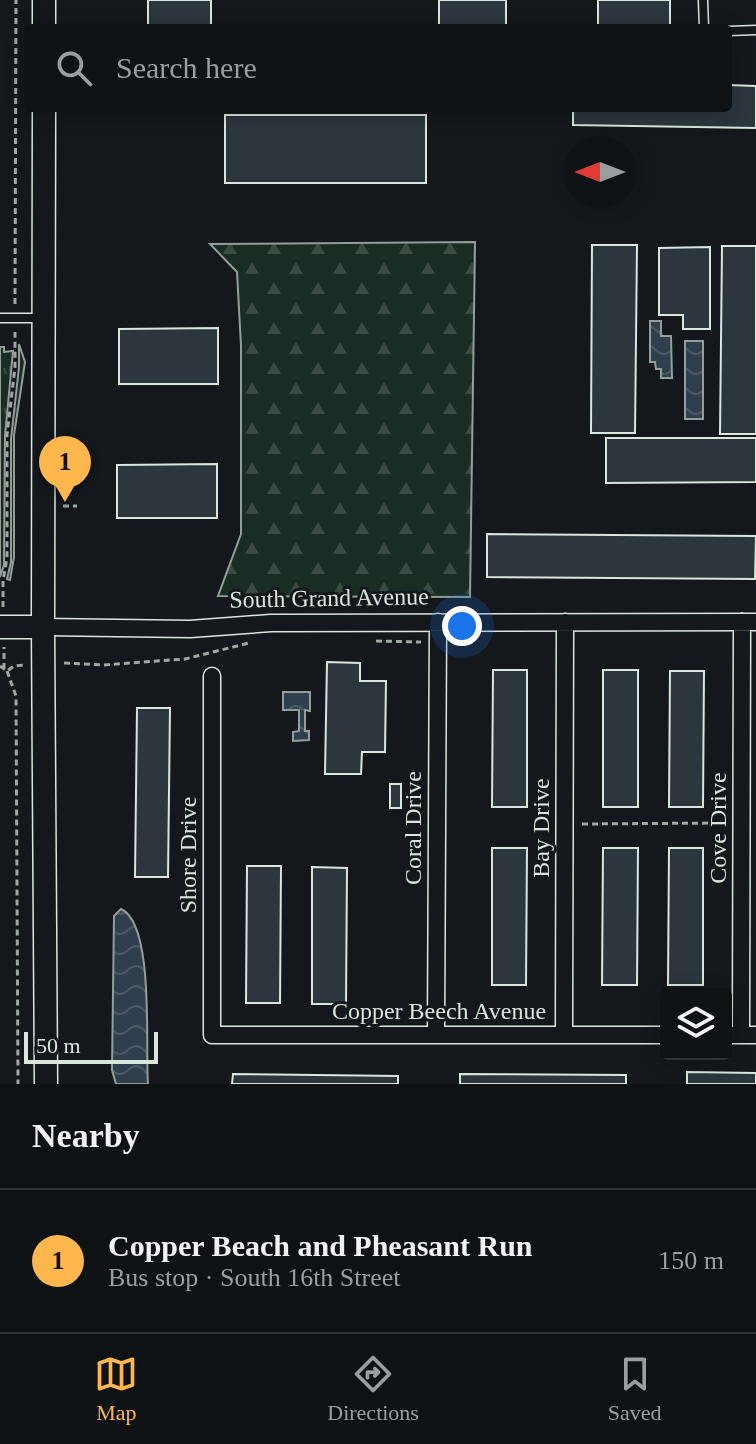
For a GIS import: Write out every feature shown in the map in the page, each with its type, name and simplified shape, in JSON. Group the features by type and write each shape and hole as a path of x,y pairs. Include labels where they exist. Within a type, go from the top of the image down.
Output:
{"main road":[{"path":"44,0 44,24"},
{"path":"44,112 46,1084"},
{"name":"South Grand Avenue","path":"0,627 43,627"}],"street":[{"name":"Coral Drive","path":"436,1035 438,622"},
{"name":"Bay Drive","path":"564,1035 565,622"},
{"name":"South Grand Avenue","path":"43,627 190,629 271,623 749,622"},
{"name":"Cove Drive","path":"741,1035 749,622"},
{"name":"Shore Drive","path":"212,676 212,1035"},
{"name":"Copper Beech Avenue","path":"212,1035 660,1035"}],"lane":[{"path":"703,0 704,24"},
{"path":"732,31 756,30"},
{"path":"0,318 43,318"}],"path":[{"path":"3,589 7,558 7,435 15,367 16,0"},
{"path":"63,506 77,506"},
{"path":"366,639 394,643 438,642"},
{"path":"71,662 103,665 185,659 253,643"},
{"path":"5,658 4,669 16,696 18,1084"},
{"path":"4,669 14,666"},
{"path":"582,824 721,823"}],"green space":[{"path":"475,242 470,597 218,596 241,534 241,346 237,272 210,244"},
{"path":"19,344 25,362 14,435 14,557 10,580 7,579 11,562 11,439"},
{"path":"0,347 4,347 4,352 13,351 5,436 4,565 0,577"}],"water":[{"path":"650,321 661,321 661,336 671,336 672,378 661,378 661,369 656,369 655,362 650,362"},
{"path":"685,341 703,341 703,419 685,419"},
{"path":"283,692 310,692 310,711 305,710 305,731 309,731 309,740 293,741 293,732 299,731 299,710 283,710"},
{"path":"121,909 132,919 144,962 148,1084 116,1084 112,1070 114,916"}],"building":[{"path":"148,0 211,0 211,24 148,24"},
{"path":"439,0 506,0 506,24 439,24"},
{"path":"598,0 670,0 670,24 598,24"},
{"path":"732,85 756,86 756,128 573,125 573,112 732,112"},
{"path":"225,115 426,115 426,183 225,183"},
{"path":"592,245 637,245 635,433 591,433"},
{"path":"722,246 756,246 756,434 720,434"},
{"path":"710,247 710,329 683,329 683,315 659,315 659,248"},
{"path":"218,328 218,384 119,384 119,329"},
{"path":"606,438 756,438 756,482 606,483"},
{"path":"217,464 217,518 117,518 117,465"},
{"path":"487,534 756,536 755,579 487,577"},
{"path":"327,662 360,663 360,681 386,681 385,752 362,752 361,774 325,774"},
{"path":"493,670 527,670 527,807 492,807"},
{"path":"603,670 638,670 638,807 603,807"},
{"path":"670,671 704,671 703,807 669,807"},
{"path":"137,708 170,708 168,877 135,877"},
{"path":"390,784 401,784 401,808 390,808"},
{"path":"492,848 527,848 526,985 492,985"},
{"path":"603,848 638,848 637,985 602,985"},
{"path":"669,848 703,848 703,985 668,985"},
{"path":"247,866 281,866 280,1003 246,1003"},
{"path":"312,867 347,868 346,1004 312,1004"},
{"path":"687,1072 756,1073 756,1084 687,1084"},
{"path":"233,1074 398,1076 398,1084 232,1084"},
{"path":"460,1074 626,1075 626,1084 460,1084"}],"place":[{"name":"Copper Beach and Pheasant Run","path":"65,502"}]}
